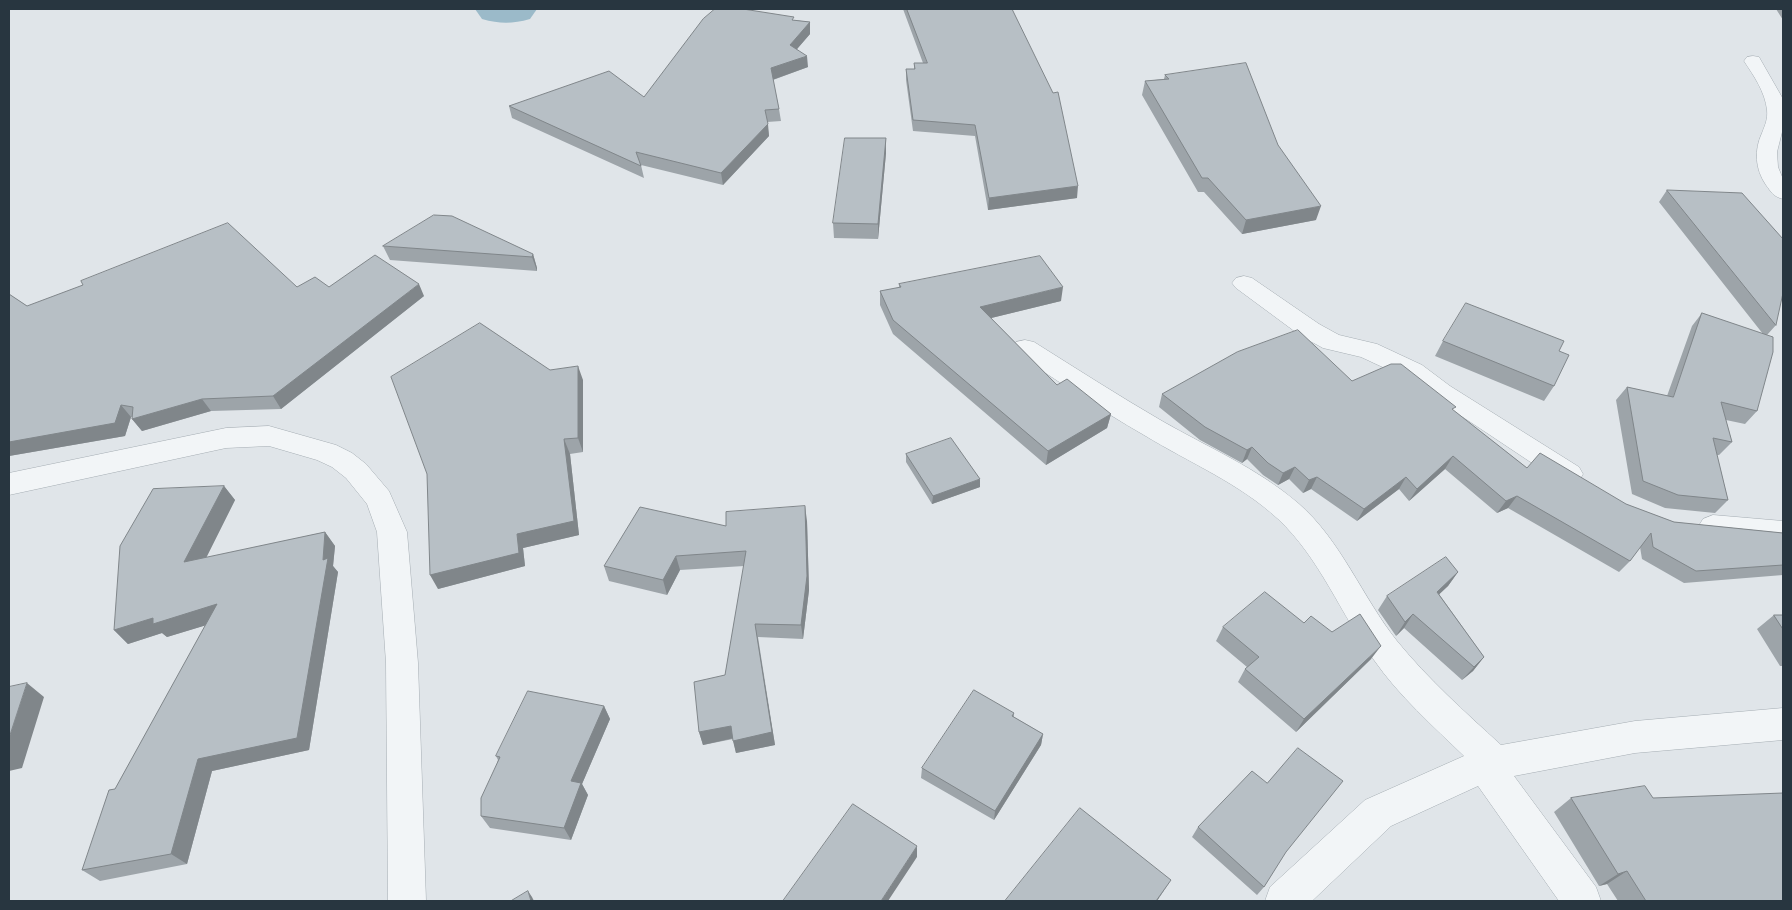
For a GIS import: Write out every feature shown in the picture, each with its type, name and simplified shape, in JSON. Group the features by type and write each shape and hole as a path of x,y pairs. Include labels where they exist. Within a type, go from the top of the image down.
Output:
{"street":[{"path":"1753,61 1770,88 1777,117 1769,138 1767,158 1769,175 1783,193"},
{"path":"1244,283 1310,330 1332,342 1368,350 1413,371 1441,392 1587,485"},
{"path":"1025,348 1154,429 1200,452 1254,484 1289,512 1314,540 1385,650 1419,690 1489,764 1582,901"},
{"path":"9,484 234,438 268,436 326,452 342,460 356,471 379,499 392,532 402,663 407,901"},
{"path":"1692,525 1783,533"},
{"path":"1284,901 1378,813 1489,764 1635,737 1783,724"}],"building":[{"path":"715,9 743,9 794,17 792,20 810,22 790,45 807,56 771,68 779,109 765,110 768,124 721,173 636,152 641,166 509,106 609,71 644,97 703,19"},
{"path":"907,9 1012,9 1053,93 1058,92 1078,186 989,198 975,125 913,120 906,69 915,69 914,63 927,63"},
{"path":"1246,63 1278,145 1321,206 1246,220 1208,178 1202,178 1145,81 1169,79 1165,75"},
{"path":"845,138 886,138 878,224 833,223"},
{"path":"1667,190 1742,193 1783,239 1783,293 1776,325"},
{"path":"434,215 452,216 533,254 532,257 383,246"},
{"path":"228,223 297,287 315,277 329,287 375,255 419,284 273,396 202,399 132,419 133,407 121,405 115,423 9,442 9,294 27,306 83,285 81,281"},
{"path":"1040,256 1063,287 980,307 1057,385 1067,379 1111,414 1048,451 893,320 880,291 901,287 899,284"},
{"path":"1466,303 1564,341 1559,351 1569,355 1554,386 1443,341"},
{"path":"1702,313 1773,337 1773,352 1757,411 1721,402 1732,442 1713,438 1728,500 1678,495 1643,481 1627,387 1673,397"},
{"path":"480,323 550,370 578,366 578,438 564,439 574,521 517,534 519,553 430,575 427,474 391,377"},
{"path":"1298,330 1352,381 1391,364 1401,364 1456,407 1452,409 1527,468 1540,453 1626,504 1674,522 1783,533 1783,565 1696,571 1653,547 1651,533 1630,561 1517,496 1506,501 1453,456 1417,489 1406,477 1364,509 1317,477 1309,480 1295,467 1283,473 1268,463 1252,447 1247,450 1205,427 1162,394 1237,352"},
{"path":"951,438 980,479 933,496 906,454"},
{"path":"224,486 184,562 325,532 323,560 328,558 297,738 198,759 171,854 82,870 109,790 115,789 217,604 153,624 153,618 114,630 120,546 153,489"},
{"path":"805,506 807,576 801,625 755,624 772,732 733,741 731,726 699,732 694,682 725,675 746,551 676,556 663,580 604,566 640,507 726,526 726,512"},
{"path":"1446,557 1458,572 1437,592 1484,657 1474,667 1413,614 1405,622 1387,596"},
{"path":"1265,592 1304,623 1311,616 1332,632 1360,614 1381,646 1304,719 1245,669 1259,657 1223,627"},
{"path":"1774,615 1783,615 1783,629"},
{"path":"27,683 9,738 9,687"},
{"path":"974,690 1014,713 1012,716 1043,734 995,811 922,768"},
{"path":"528,691 604,706 571,781 581,783 564,828 481,816 481,798 500,757 496,756"},
{"path":"1298,748 1343,781 1286,852 1264,887 1198,827 1252,771 1267,783"},
{"path":"1645,786 1653,798 1783,793 1783,901 1646,901 1627,871 1618,874 1571,798"},
{"path":"853,804 917,846 881,901 783,901"},
{"path":"1080,808 1171,880 1156,901 1005,901"},
{"path":"528,891 531,901 511,901"}],"waterway":[{"path":"499,9 513,9"}]}
